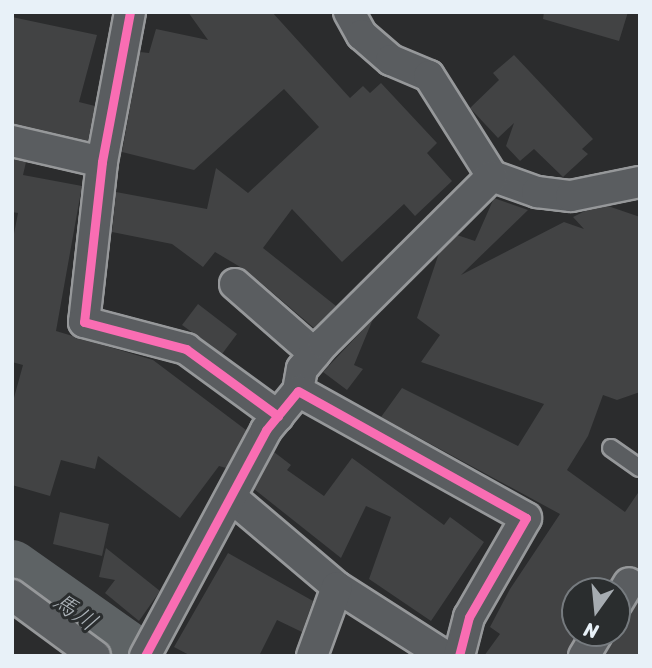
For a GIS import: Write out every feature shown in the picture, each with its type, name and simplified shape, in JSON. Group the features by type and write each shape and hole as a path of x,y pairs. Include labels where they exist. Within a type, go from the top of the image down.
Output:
{"street":[{"path":"130,12 102,162 85,322 186,349 278,416"},
{"path":"349,12 362,35 391,60 429,75 492,176 537,192 571,196 640,182"},
{"path":"12,141 102,162"},
{"path":"149,650 231,497 278,416 298,391 302,369 492,176"},
{"path":"235,284 315,354"},
{"path":"298,391 526,518 469,617 459,656"},
{"path":"231,497 337,587 444,656"},
{"path":"312,656 337,587"},
{"path":"12,595 95,656"}],"lane":[{"path":"611,448 640,468"}],"building":[{"path":"188,12 272,12 350,98 363,86 370,93 381,83 437,143 427,153 452,181 415,216 404,204 342,262 292,209 263,248 336,306 314,328 247,271 215,252 203,267 172,244 112,232 116,192 207,209 216,168 248,193 319,127 284,89 194,170 122,152 140,52 149,53 156,29 208,40"},
{"path":"544,12 628,12 619,41 543,19"},
{"path":"12,17 97,35 79,102 95,106 88,141 12,124"},
{"path":"514,55 593,139 582,149 588,154 563,177 534,149 520,161 506,146 514,123 498,138 470,108 499,80 493,73"},
{"path":"12,159 26,162 23,175 82,186 56,331 153,360 246,430 226,468 219,466 180,518 98,456 95,469 61,460 50,496 12,485 12,405 23,365 12,362 12,244 18,213 12,212"},
{"path":"494,198 528,210 461,275 564,222 584,229 573,217 585,211 608,206 640,217 640,392 617,400 603,395 588,436 567,470 625,512 640,490 640,570 620,568 614,577 561,577 561,647 571,647 567,656 484,656 500,634 490,627 510,589 560,514 381,417 402,388 518,446 544,404 421,362 440,335 417,318 439,253 457,235 475,241"},
{"path":"198,304 237,334 222,354 182,325"},
{"path":"373,319 354,365 363,369 347,390 323,372"},
{"path":"274,452 291,465 287,470 324,496 352,458 444,525 450,517 484,542 431,621 369,579 391,517 366,506 341,558 254,489"},
{"path":"60,512 109,524 102,556 53,544"},
{"path":"106,548 160,591 139,621 105,593 115,580 99,577"},
{"path":"228,553 313,601 302,632 277,620 259,656 191,656 174,647"},
{"path":"640,599 640,656 605,656 608,647 631,647 631,611"}],"waterway":[{"name":"馬川","path":"12,567 138,656"}],"cycle path":[{"path":"130,12 102,162 84,322 186,349 278,416"},
{"path":"145,656 266,430 298,391 526,518 469,617 459,656"}]}
